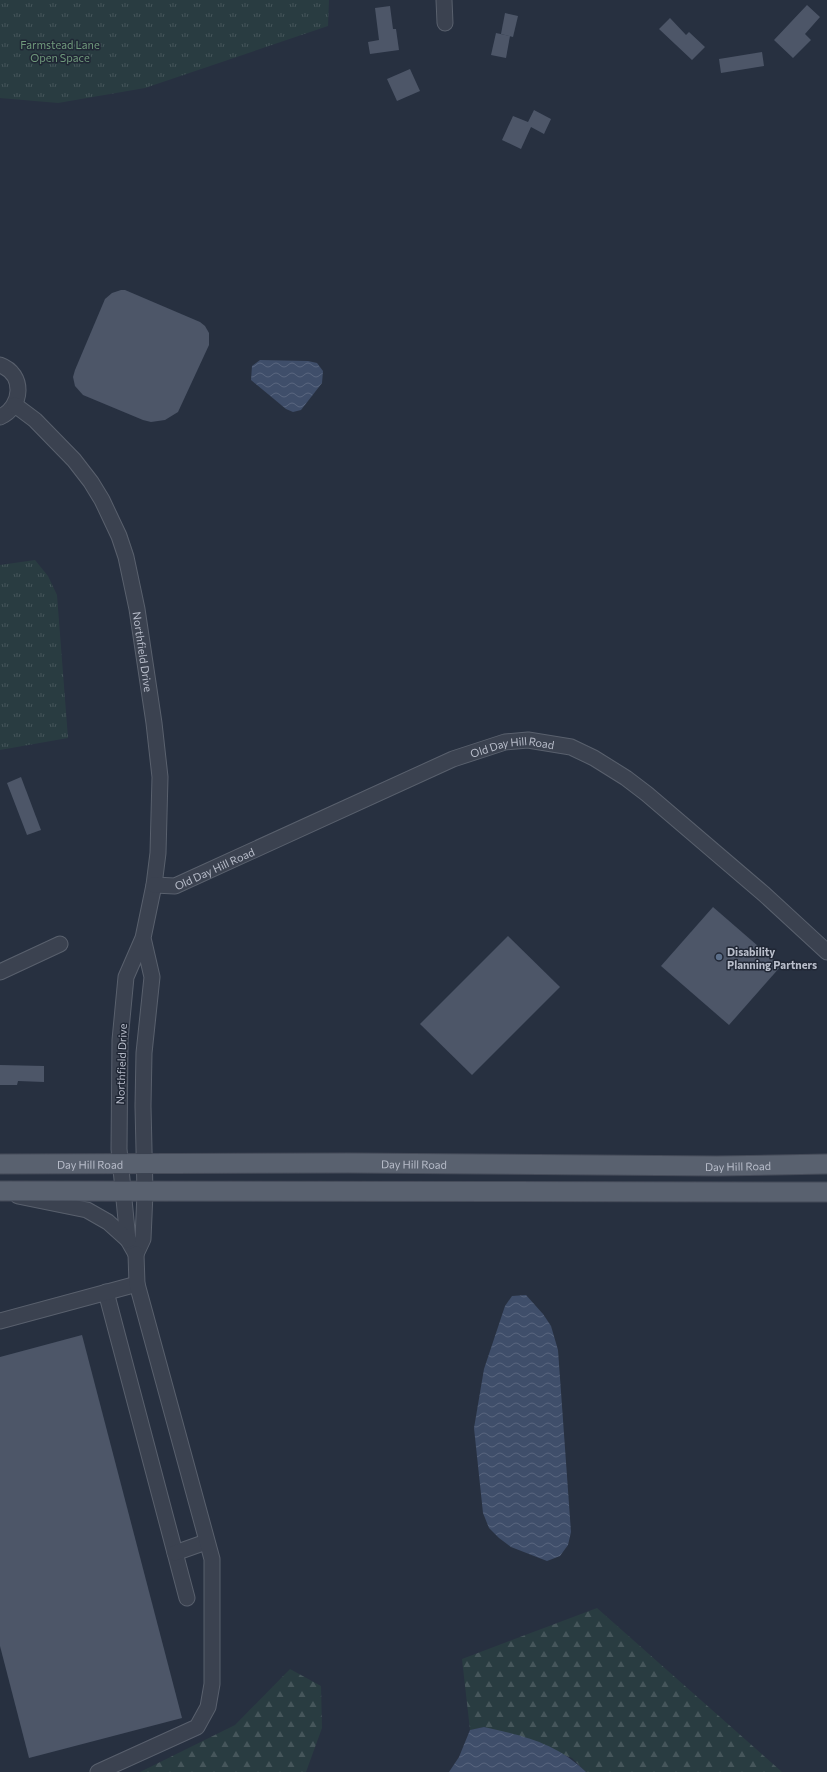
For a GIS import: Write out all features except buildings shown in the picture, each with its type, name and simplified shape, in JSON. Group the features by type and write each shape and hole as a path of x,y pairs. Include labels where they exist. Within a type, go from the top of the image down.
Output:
{"main road":[{"name":"Day Hill Road","path":"0,1164 717,1166 827,1164"},
{"path":"610,1165 611,1192"},
{"path":"1,1191 146,1193 827,1192"}],"street":[{"path":"444,0 445,23"},
{"path":"0,365 12,372 17,381 19,391 15,405 6,414 0,417"},
{"name":"Northfield Drive","path":"15,405 35,420 59,443 91,482 112,520 126,557 137,609 158,756 160,823 154,885 143,938 126,977 120,1040 120,1164 128,1240"},
{"name":"Old Day Hill Road","path":"154,885 175,886 453,759 505,742 528,740 571,747 594,758 626,778 647,794 764,894 827,952"},
{"name":"Northfield Drive","path":"136,1254 143,1239 146,1193 143,1106 144,1053 152,977 143,938"},
{"path":"0,972 60,944"},
{"path":"1,1191 47,1203 68,1205 87,1210 108,1222 128,1240 136,1254 137,1284 206,1542 212,1559 212,1684 208,1707 197,1727 98,1772"},
{"path":"0,1320 137,1284"},
{"path":"106,1292 187,1598"},
{"path":"175,1553 206,1542"}],"green space":[{"name":"Farmstead Lane Open Space","path":"0,0 329,0 328,26 145,88 58,103 0,98"},
{"path":"35,560 48,576 57,595 68,738 0,750 0,565"},
{"path":"597,1608 782,1772 586,1772 572,1758 484,1727 470,1730 462,1659"},
{"path":"290,1669 321,1686 322,1728 306,1772 140,1772 235,1725"}],"water":[{"path":"260,360 308,361 317,363 323,371 322,383 301,410 293,412 286,409 251,380 252,366"},
{"path":"526,1295 543,1314 551,1326 558,1350 571,1532 568,1545 560,1556 547,1561 511,1547 489,1528 483,1513 474,1428 484,1369 505,1306 512,1296"},
{"path":"484,1727 513,1734 551,1747 575,1762 586,1772 449,1772 459,1757 470,1730"}],"place":[{"name":"Disability Planning Partners","path":"719,957"}]}
